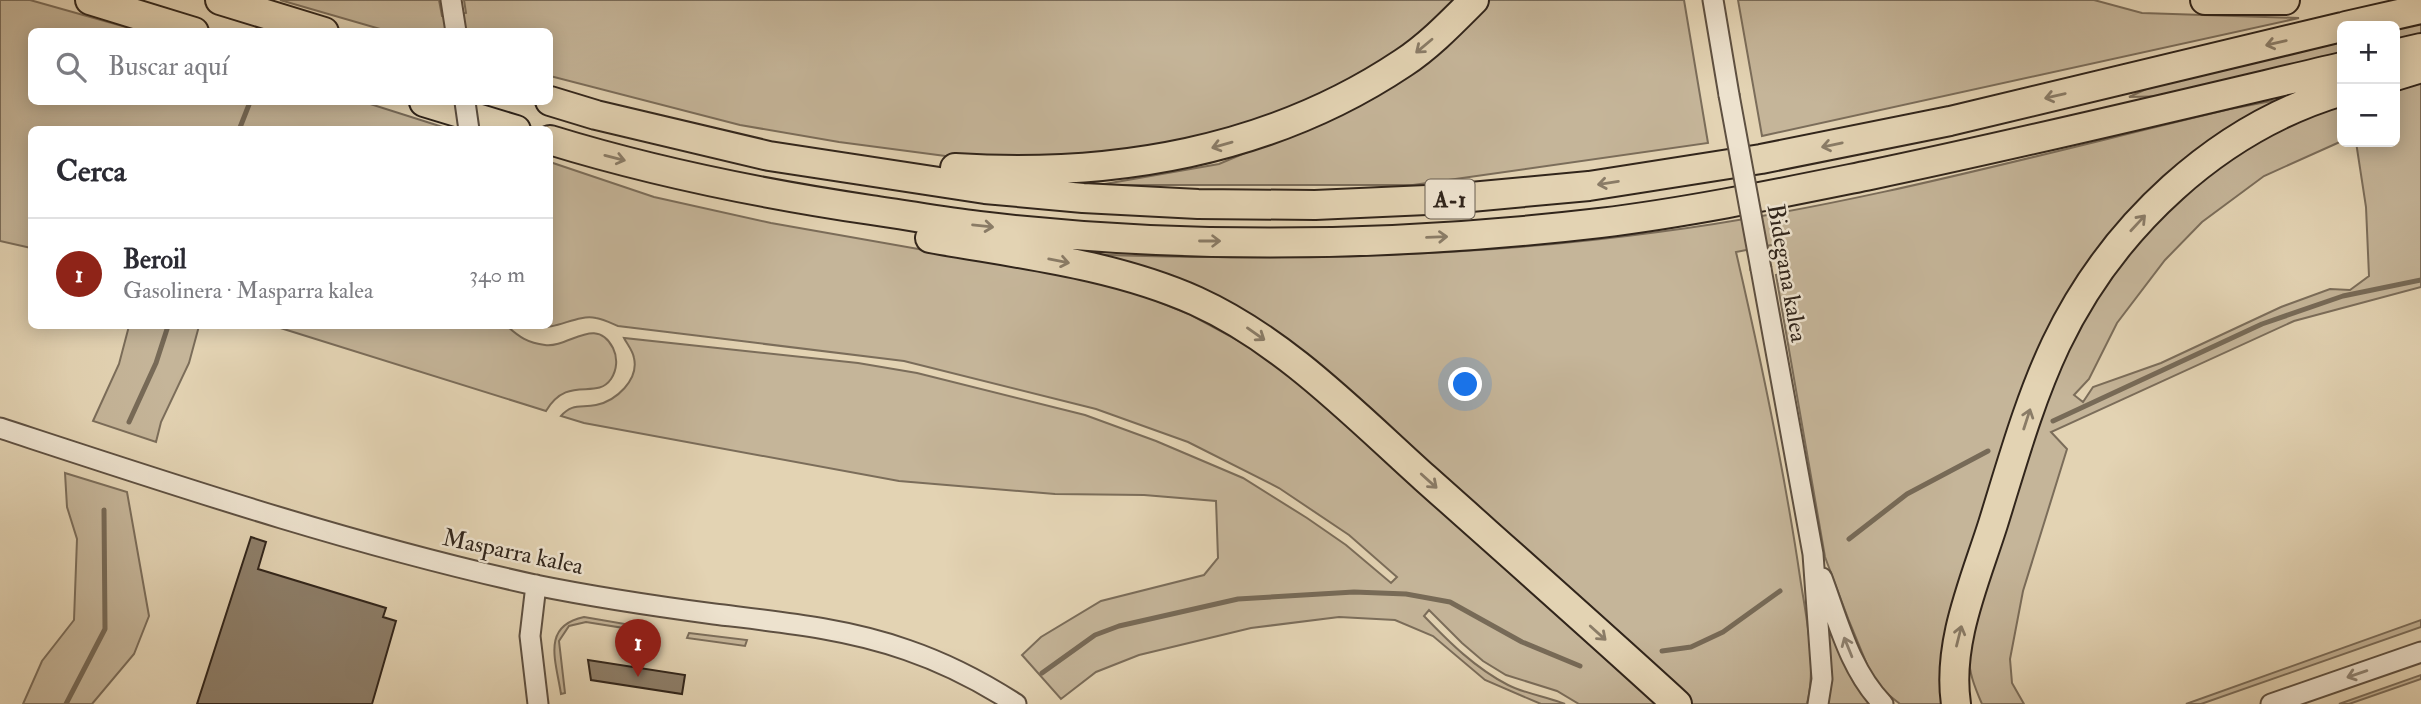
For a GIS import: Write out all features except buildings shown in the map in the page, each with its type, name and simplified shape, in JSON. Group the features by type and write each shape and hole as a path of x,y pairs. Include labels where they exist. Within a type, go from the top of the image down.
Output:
{"highway":[{"path":"90,0 181,28"},
{"path":"220,0 311,28"},
{"path":"769,156 994,170 1090,168 1168,158 1220,146 1288,124 1346,99 1405,62 1446,28 1474,0"},
{"path":"2205,0 2285,0"},
{"name":"A-1","path":"2370,21 2421,9"},
{"name":"A-1","path":"553,102 596,115 769,156 985,189 1198,204 1302,205 1449,199 1589,186 1762,159 1951,121 2337,29"},
{"path":"2400,53 2421,48"},
{"name":"A-1","path":"553,141 707,180 800,199 950,222 1078,236 1304,242 1451,237 1603,222 1775,195 1988,151 2337,67"},
{"path":"2400,74 2421,68"},
{"path":"1958,698 1956,651 1967,604 2034,395 2075,307 2122,240 2160,200 2199,165 2272,119 2337,93"},
{"path":"434,105 503,126"},
{"path":"707,180 799,212 1131,277 1196,301 1250,330 1322,385 1677,704"}],"street":[{"name":"Bidegana kalea","path":"1713,0 1812,554 1822,679 1818,704"},
{"path":"465,105 468,126"},
{"name":"Masparra kalea","path":"0,428 384,549 536,585 852,634 907,650 962,673 1016,704"},
{"name":"Bidegana kalea","path":"1812,554 1857,670 1883,704"},
{"path":"536,585 530,636 538,704"},
{"path":"2271,704 2421,652"}],"shaded area":[{"path":"0,0 30,0 129,28 28,28 28,105 373,105 440,126 28,126 28,247 0,241"},
{"path":"280,0 439,0 442,16 466,13 464,0 1460,0 1422,34 1376,67 1266,120 1136,152 1047,158 953,157 839,142 740,125 553,77 553,28 377,28"},
{"path":"1490,0 1684,0 1708,143 1413,185 1099,185 1219,164 1337,114 1436,51"},
{"path":"1738,0 2094,0 2142,13 2299,18 1762,136"},
{"path":"2421,20 2421,34 2400,40 2400,25"},
{"path":"2337,40 2337,55 2171,96 2129,97 2157,84"},
{"path":"2421,78 2421,287 2294,321 2051,432 2067,449 2023,591 2010,659 2012,683 2024,704 1982,704 1973,679 1969,653 1982,591 2052,381 2084,316 2111,275 2141,237 2175,203 2212,173 2296,122 2337,105 2337,143 2264,176 2202,222 2165,260 2117,323 2089,379 2074,395 2083,402 2093,387 2161,363 2281,307 2330,289 2350,290 2369,276 2366,207 2357,147 2400,147 2400,84"},
{"path":"2287,98 2085,273 1943,704 1900,704 1885,692 1870,672 1825,557 1776,275 1783,273 1777,244 1736,252 1794,536 1810,640 1811,673 1807,704 1689,704 1311,368 1080,254 1225,257 1369,255 1514,247 1658,232 1802,209 1874,194 2230,109"},
{"path":"553,163 654,197 771,223 1077,277 1135,292 1191,315 1243,343 1306,387 1657,704 1579,704 1557,691 1506,675 1483,661 1429,610 1424,616 1484,671 1514,688 1565,704 1541,704 1485,680 1433,636 1395,620 1339,617 1251,628 1139,655 1096,672 1061,699 1022,655 1041,637 1101,601 1204,575 1218,558 1216,501 1144,495 1055,494 899,481 584,423 561,416 573,408 604,403 624,388 635,366 624,338 858,363 917,373 1085,415 1156,441 1243,478 1346,545 1391,583 1397,577 1349,535 1279,488 1188,442 1096,409 904,361 618,326 596,318 581,318 553,325"},
{"path":"128,329 198,329 189,363 161,422 156,442 93,421 119,364"},
{"path":"284,329 511,329 524,339 545,345 554,345 590,333 599,334 606,339 616,356 611,379 598,388 563,393 546,411"},
{"path":"65,473 127,492 149,616 134,654 92,704 23,704 42,661 74,620 77,539 67,507"},
{"path":"584,617 625,624 624,628 586,622 569,626 559,641 565,693 561,694 554,646 562,628"},
{"path":"2421,620 2421,627 2201,704 2186,704"},
{"path":"1830,631 1853,681 1870,704 1828,704 1831,663 1827,632"},
{"path":"689,633 747,640 745,646 687,638"},
{"path":"2421,675 2421,679 2349,704 2339,704"}],"waterway":[{"path":"241,126 249,105"},
{"path":"2053,421 2262,324 2343,296 2421,280"},
{"path":"129,422 156,363 167,329"},
{"path":"1849,539 1907,494 1988,451"},
{"path":"66,704 105,629 104,510"},
{"path":"1662,651 1691,647 1723,632 1780,591"},
{"path":"1042,673 1095,635 1119,626 1238,599 1354,592 1406,594 1450,602 1522,642 1580,666"}],"place":[{"name":"Beroil","path":"638,677"}]}
